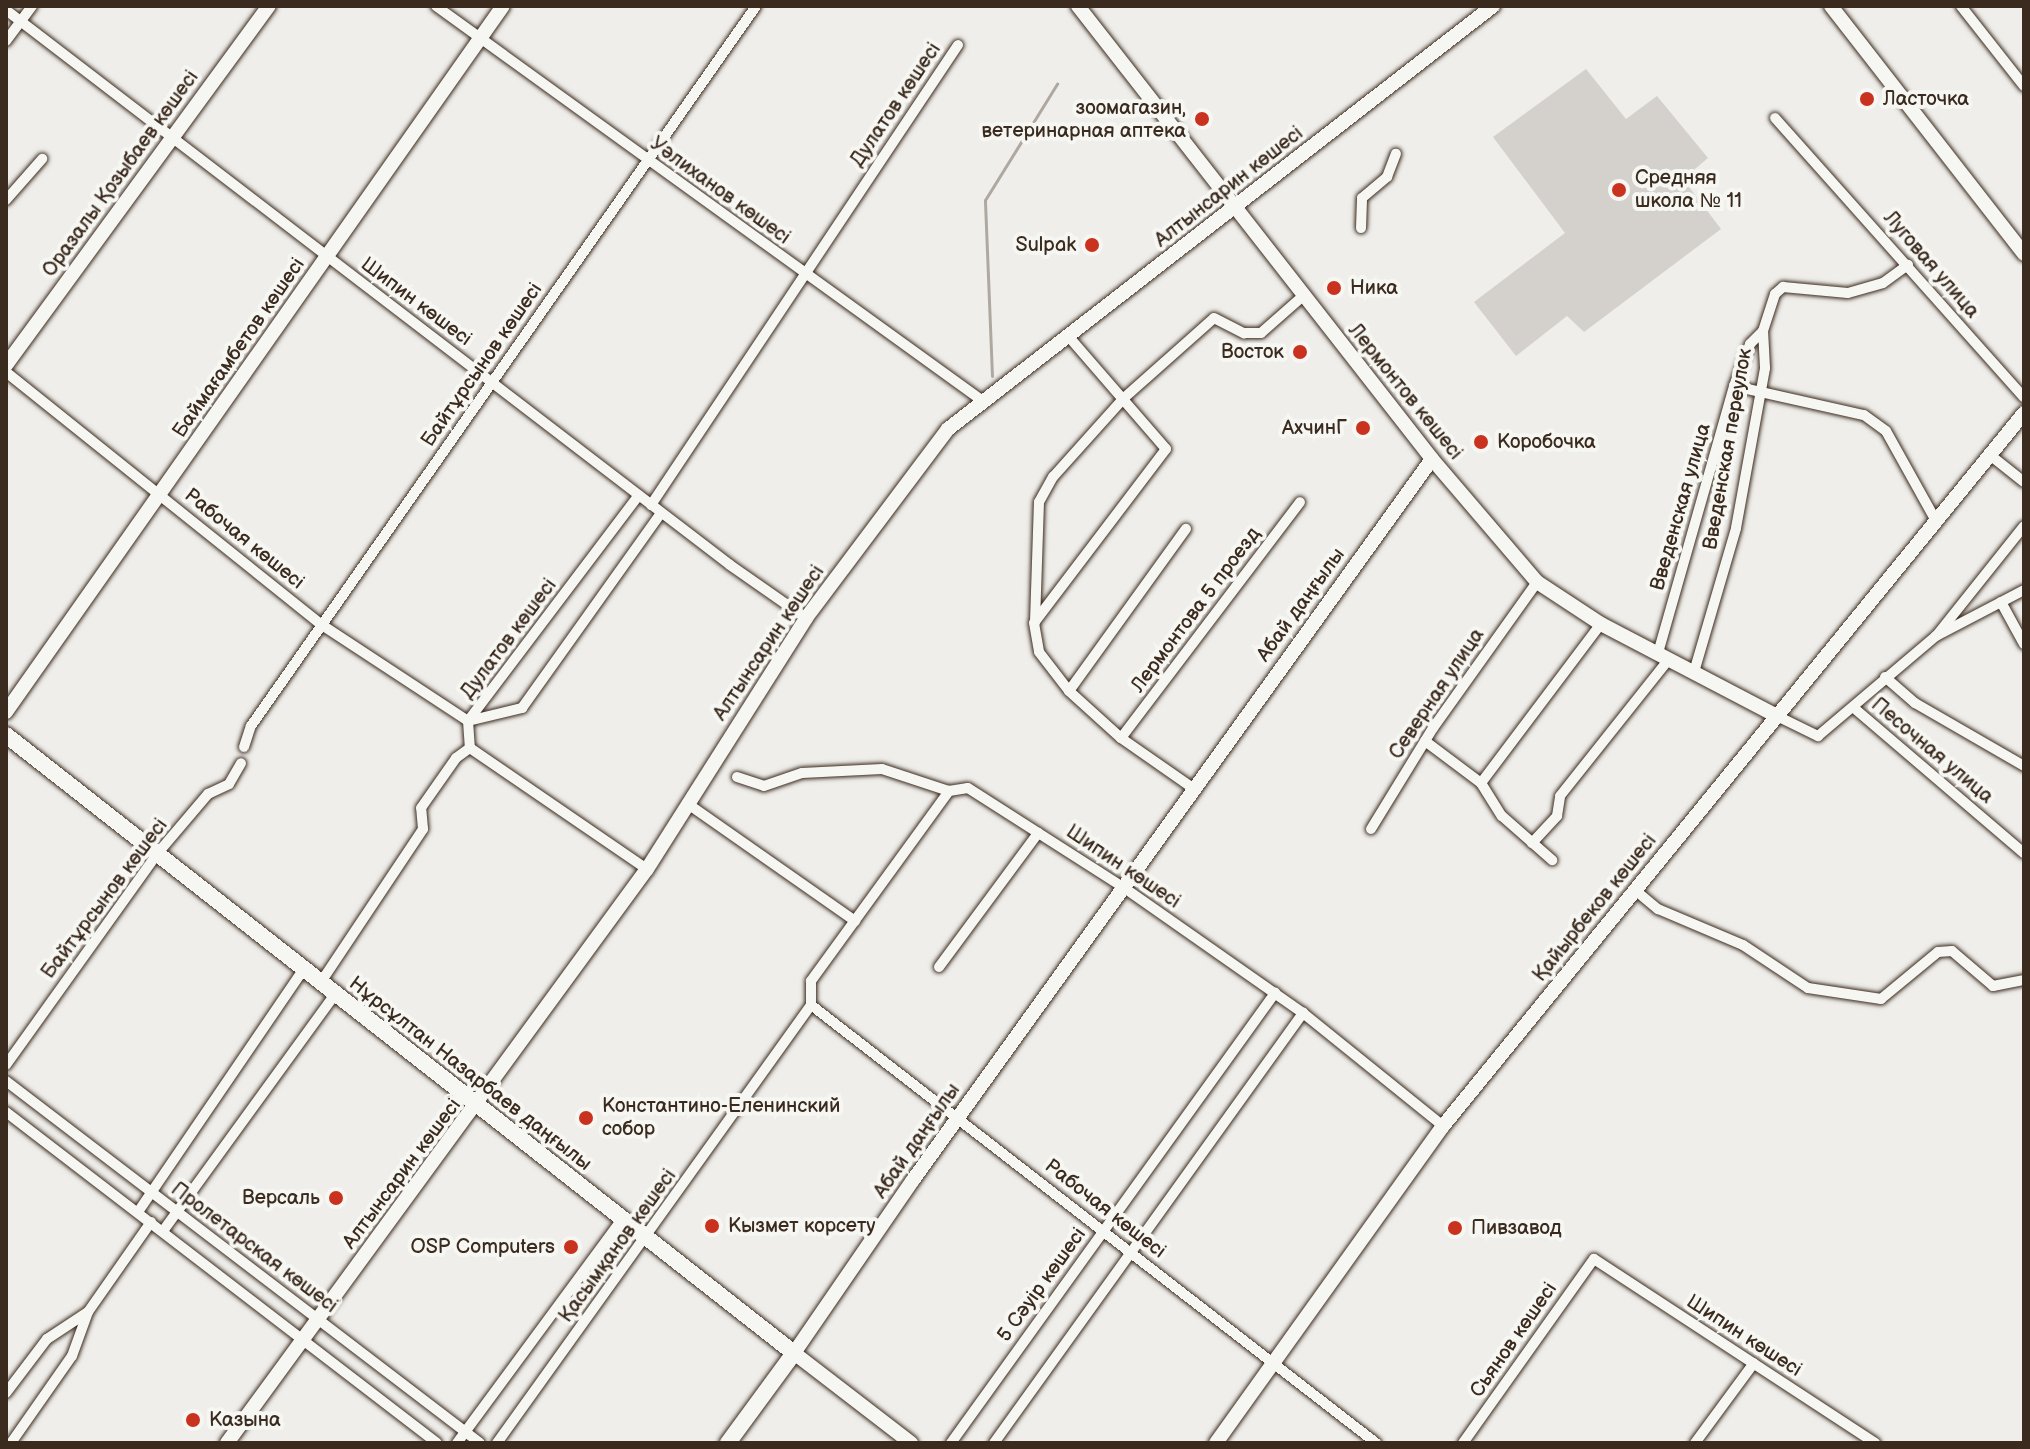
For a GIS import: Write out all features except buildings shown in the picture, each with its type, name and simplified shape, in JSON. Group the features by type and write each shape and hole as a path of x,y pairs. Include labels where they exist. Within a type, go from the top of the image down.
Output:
{"main road":[{"name":"Нұрсұлтан Назарбаев даңғылы","path":"6,735 794,1353"},
{"name":"Абай даңғылы","path":"728,1443 794,1353"}],"street":[{"path":"6,41 32,6"},
{"name":"Оразалы Қозыбаев көшесі","path":"6,365 269,6"},
{"name":"Уәлиханов көшесі","path":"436,6 984,402"},
{"name":"Баймағамбетов көшесі","path":"6,712 503,6"},
{"name":"Байтұрсынов көшесі","path":"244,747 251,726 756,6"},
{"name":"Лермонтов көшесі","path":"1078,6 1233,209 1432,459 1537,582 1601,624 1777,716"},
{"name":"Алтынсарин көшесі","path":"227,1443 478,1105 647,869 806,618 948,429 1493,6"},
{"path":"1831,6 2024,254"},
{"path":"1961,6 2024,86"},
{"name":"Шипин көшесі","path":"6,10 174,135 661,513 806,618"},
{"name":"Дулатов көшесі","path":"651,505 958,45"},
{"name":"Луговая улица","path":"1775,118 2024,397"},
{"path":"1361,228 1362,198 1387,177 1396,154"},
{"path":"6,200 42,159"},
{"name":"Введенская переулок","path":"1694,672 1736,528 1767,349 1763,331 1775,294 1787,287 1848,293 1883,283 1908,265"},
{"path":"1194,789 1121,738 1069,691 1039,652 1035,623 1039,502 1053,477 1124,398 1214,318 1244,333 1261,333 1303,296"},
{"name":"Введенская улица","path":"1663,656 1734,386 1750,344 1763,331"},
{"path":"1035,623 1165,456 1164,443 1069,337"},
{"name":"Рабочая көшесі","path":"6,372 322,625 469,724"},
{"path":"1734,386 1864,415 1886,431 1936,521"},
{"name":"Қайырбеков көшесі","path":"1216,1443 1443,1126 2024,413"},
{"path":"1990,455 2024,482"},
{"name":"Абай даңғылы","path":"794,1353 959,1116 1432,459"},
{"name":"Дулатов көшесі","path":"469,724 639,495"},
{"name":"Лермонтова 5 проезд","path":"1121,738 1300,502"},
{"name":"Дулатов көшесі","path":"469,724 522,708 661,513"},
{"path":"1936,636 2024,526"},
{"path":"1069,691 1186,529"},
{"name":"Северная улица","path":"1371,829 1425,741 1537,582"},
{"path":"1777,716 1818,736 1936,636 2024,590"},
{"path":"2001,602 2024,644"},
{"path":"1481,783 1601,624"},
{"path":"1532,843 1557,816 1560,796 1663,656"},
{"path":"1885,677 1915,703 2024,766"},
{"name":"Песочная улица","path":"1854,708 2024,853"},
{"path":"321,982 423,829 421,808 456,758 470,744 469,724"},
{"path":"1425,741 1481,783 1502,816 1552,860"},
{"path":"470,744 647,869"},
{"name":"Байтұрсынов көшесі","path":"6,1065 157,854 208,794 229,784 241,763"},
{"name":"Шипин көшесі","path":"737,777 764,786 802,773 882,769 908,773 949,791 968,788 1123,887 1275,993 1443,1126"},
{"name":"Қасымқанов көшесі","path":"497,1443 648,1238 811,1005 811,981 949,791"},
{"path":"688,804 855,921"},
{"path":"939,967 1038,833"},
{"path":"1635,890 1658,909 1743,945 1808,988 1881,999 1938,952 1952,951 1993,986 2024,980"},
{"path":"138,1212 304,969"},
{"name":"5 Сәуір көшесі","path":"951,1443 1275,993"},
{"path":"163,1231 335,994"},
{"name":"Рабочая көшесі","path":"811,1005 959,1116 1376,1443"},
{"path":"994,1443 1303,1013"},
{"name":"Пролетарская көшесі","path":"6,1081 480,1443"},
{"name":"Пролетарская көшесі","path":"6,1112 437,1443"},
{"name":"Қасымқанов көшесі","path":"457,1443 623,1218"},
{"path":"11,1443 72,1356 88,1312 151,1222"},
{"name":"Шипин көшесі","path":"1594,1259 1875,1443"},
{"name":"Сьянов көшесі","path":"1463,1443 1594,1259"},
{"path":"6,1393 47,1339 88,1312"},
{"name":"Нұрсұлтан Назарбаев даңғылы","path":"794,1353 911,1443"},
{"path":"1695,1443 1754,1363"}],"shaded area":[{"path":"1586,69 1626,119 1657,96 1708,158 1683,179 1721,229 1584,332 1567,316 1516,356 1474,302 1565,233 1493,137"}],"waterway":[{"path":"992,376 985,200 1057,84"}],"place":[{"name":"Ласточка","path":"1867,99"},
{"name":"зоомагазин, ветеринарная аптека","path":"1202,119"},
{"name":"Средняя школа № 11","path":"1619,190"},
{"name":"Sulpak","path":"1092,245"},
{"name":"Ника","path":"1334,288"},
{"name":"Восток","path":"1300,352"},
{"name":"АхчинГ","path":"1363,428"},
{"name":"Коробочка","path":"1481,442"},
{"name":"Константино-Еленинский собор","path":"586,1118"},
{"name":"Версаль","path":"336,1198"},
{"name":"Кызмет корсету","path":"712,1226"},
{"name":"Пивзавод","path":"1455,1228"},
{"name":"OSP Computers","path":"571,1247"},
{"name":"Казына","path":"193,1420"}]}
